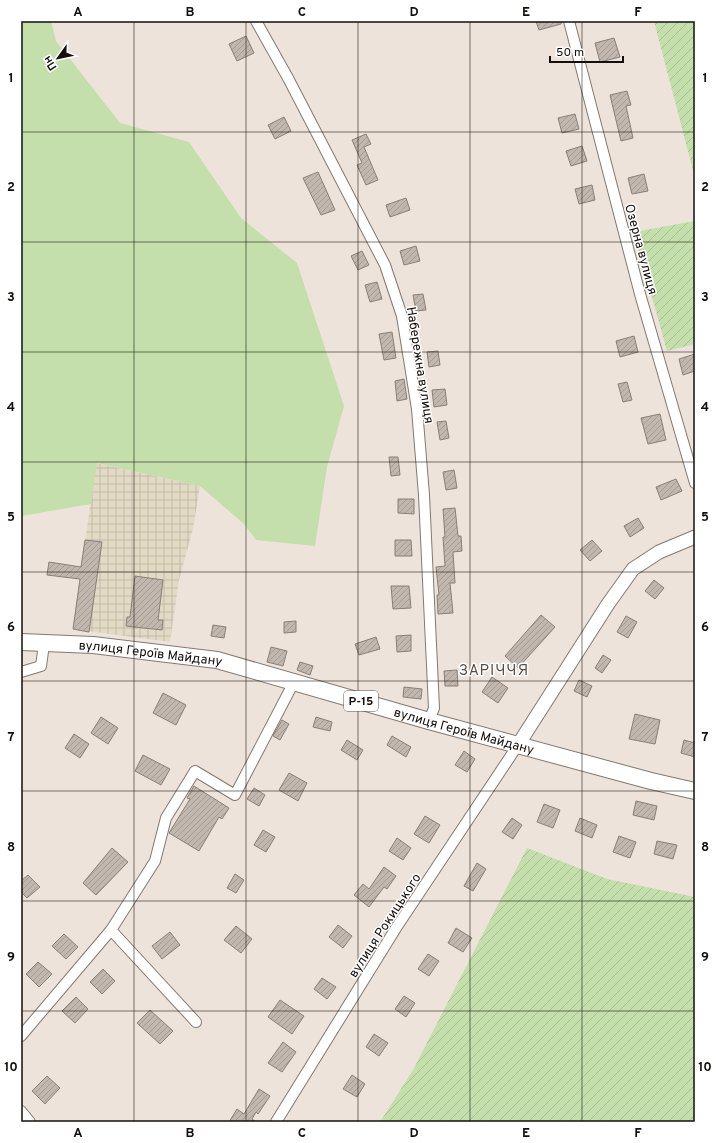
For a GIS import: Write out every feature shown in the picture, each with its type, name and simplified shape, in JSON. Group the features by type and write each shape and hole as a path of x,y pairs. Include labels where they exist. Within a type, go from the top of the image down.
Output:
{"main road":[{"name":"вулиця Героїв Майдану","path":"21,642 116,648 217,660 429,721 651,781 695,791"}],"street":[{"name":"Набережна вулиця","path":"256,21 288,78 385,265 402,316 417,409 424,495 434,708 429,721"},
{"name":"Озерна вулиця","path":"569,21 640,294 695,483"},
{"path":"518,745 608,604 633,569 659,552 695,537"},
{"path":"21,672 41,666 44,644"},
{"path":"21,1036 111,930 155,862 166,818 195,771 235,795 294,682"},
{"name":"вулиця Рокицького","path":"276,1122 396,928 518,745"},
{"path":"111,930 196,1022"}],"shaded area":[{"path":"96,463 200,486 193,529 179,580 170,642 73,629"}],"green space":[{"path":"21,21 51,21 56,41 120,123 189,142 241,218 297,263 344,406 327,467 315,546 256,540 244,524 200,486 97,463 91,504 21,516"},
{"path":"654,21 695,21 695,178"},
{"path":"695,221 695,344 667,351 634,232"},
{"path":"527,848 607,879 695,897 695,1122 380,1122 413,1070"}],"building":[{"path":"536,21 561,21 561,24 539,30"},
{"path":"246,36 254,53 237,61 229,44"},
{"path":"614,38 620,57 600,62 595,43"},
{"path":"627,91 631,105 626,106 633,138 621,141 610,95"},
{"path":"575,114 579,129 562,133 558,118"},
{"path":"284,117 291,131 275,139 268,125"},
{"path":"366,134 371,144 364,147 378,180 366,185 357,165 362,163 352,140"},
{"path":"582,146 587,161 571,166 566,151"},
{"path":"318,172 335,210 321,215 303,178"},
{"path":"644,174 648,191 632,194 628,178"},
{"path":"592,185 595,200 579,204 575,189"},
{"path":"406,198 410,210 390,217 386,205"},
{"path":"416,246 420,261 404,265 400,251"},
{"path":"362,251 369,265 358,270 351,256"},
{"path":"377,282 382,299 370,302 365,285"},
{"path":"423,294 426,310 416,311 413,295"},
{"path":"392,332 396,358 384,360 379,334"},
{"path":"634,336 638,352 620,357 616,341"},
{"path":"438,351 440,365 429,367 427,352"},
{"path":"695,354 695,371 683,375 679,359"},
{"path":"404,379 407,399 397,401 395,381"},
{"path":"627,382 632,400 623,402 618,384"},
{"path":"445,389 447,405 434,407 432,390"},
{"path":"660,414 666,440 648,444 641,418"},
{"path":"446,421 449,438 440,440 437,422"},
{"path":"389,457 398,457 400,475 391,476"},
{"path":"454,470 457,488 446,490 443,472"},
{"path":"676,479 682,491 661,500 656,487"},
{"path":"398,499 414,499 414,514 398,513"},
{"path":"455,508 458,536 461,536 462,551 453,552 455,583 450,583 453,613 438,614 437,595 439,595 436,567 445,566 443,509"},
{"path":"638,518 644,528 630,537 624,526"},
{"path":"85,540 102,542 89,632 73,629 80,579 47,575 49,562 81,567"},
{"path":"395,540 411,540 412,556 395,556"},
{"path":"592,540 602,551 590,561 580,550"},
{"path":"135,576 163,580 158,620 163,620 162,630 126,626 127,617 130,617"},
{"path":"654,580 664,588 655,599 645,591"},
{"path":"391,586 409,586 411,608 393,609"},
{"path":"541,615 555,627 518,668 505,656"},
{"path":"626,616 637,622 628,638 617,632"},
{"path":"296,621 296,632 284,633 284,622"},
{"path":"213,625 226,627 224,638 211,636"},
{"path":"411,635 411,651 397,652 396,636"},
{"path":"376,637 380,649 359,655 355,644"},
{"path":"271,647 287,651 283,666 267,662"},
{"path":"603,655 611,660 602,673 595,668"},
{"path":"300,662 313,666 310,675 297,670"},
{"path":"457,670 458,686 445,686 444,671"},
{"path":"492,677 508,688 498,703 482,692"},
{"path":"579,680 592,686 587,697 574,691"},
{"path":"404,687 422,689 421,699 403,697"},
{"path":"163,693 186,705 176,725 153,713"},
{"path":"635,714 660,720 655,744 629,739"},
{"path":"101,717 118,728 108,744 91,733"},
{"path":"316,717 332,722 330,731 313,727"},
{"path":"282,720 289,724 280,740 273,736"},
{"path":"74,734 89,744 80,758 65,748"},
{"path":"392,736 411,747 406,757 387,745"},
{"path":"347,740 363,750 357,760 341,750"},
{"path":"684,740 695,743 695,757 681,753"},
{"path":"464,751 475,759 467,772 455,765"},
{"path":"143,755 170,769 161,785 135,771"},
{"path":"289,773 307,783 298,801 279,790"},
{"path":"194,786 229,808 222,819 219,817 199,851 169,833 190,799 187,798"},
{"path":"254,788 265,795 259,806 247,799"},
{"path":"636,801 657,806 654,820 633,815"},
{"path":"544,804 560,810 553,828 537,822"},
{"path":"425,816 440,825 429,843 414,834"},
{"path":"512,818 522,825 513,839 502,832"},
{"path":"580,818 597,825 592,838 575,831"},
{"path":"263,830 275,837 266,852 254,845"},
{"path":"619,836 636,842 630,858 613,852"},
{"path":"397,838 411,848 403,860 389,851"},
{"path":"657,841 677,845 673,859 654,854"},
{"path":"112,848 128,862 96,895 83,883"},
{"path":"477,863 486,869 473,891 464,886"},
{"path":"384,867 396,876 387,889 384,887 369,907 354,895 363,884 369,889"},
{"path":"235,874 244,880 236,893 227,888"},
{"path":"28,875 40,887 27,898 21,892 21,881"},
{"path":"338,925 352,936 343,948 329,937"},
{"path":"236,926 252,939 241,953 224,940"},
{"path":"456,928 472,938 463,952 448,943"},
{"path":"170,932 180,945 162,959 152,946"},
{"path":"64,934 78,947 66,959 52,946"},
{"path":"428,954 439,961 429,976 418,969"},
{"path":"38,962 52,974 39,987 26,974"},
{"path":"103,969 115,981 102,994 90,982"},
{"path":"322,978 336,987 327,999 314,989"},
{"path":"404,996 415,1003 406,1017 395,1009"},
{"path":"76,997 88,1009 75,1023 62,1011"},
{"path":"280,1000 304,1016 292,1034 268,1017"},
{"path":"150,1010 173,1031 160,1044 137,1023"},
{"path":"374,1034 388,1043 379,1056 366,1047"},
{"path":"283,1042 296,1052 282,1072 268,1063"},
{"path":"352,1075 365,1084 357,1097 343,1089"},
{"path":"47,1076 60,1088 45,1104 32,1091"},
{"path":"259,1089 270,1096 258,1114 256,1112 252,1119 256,1122 229,1122 237,1109 244,1114"}],"district":[{"name":"ЗАРІЧЧЯ","path":"494,670"}]}
